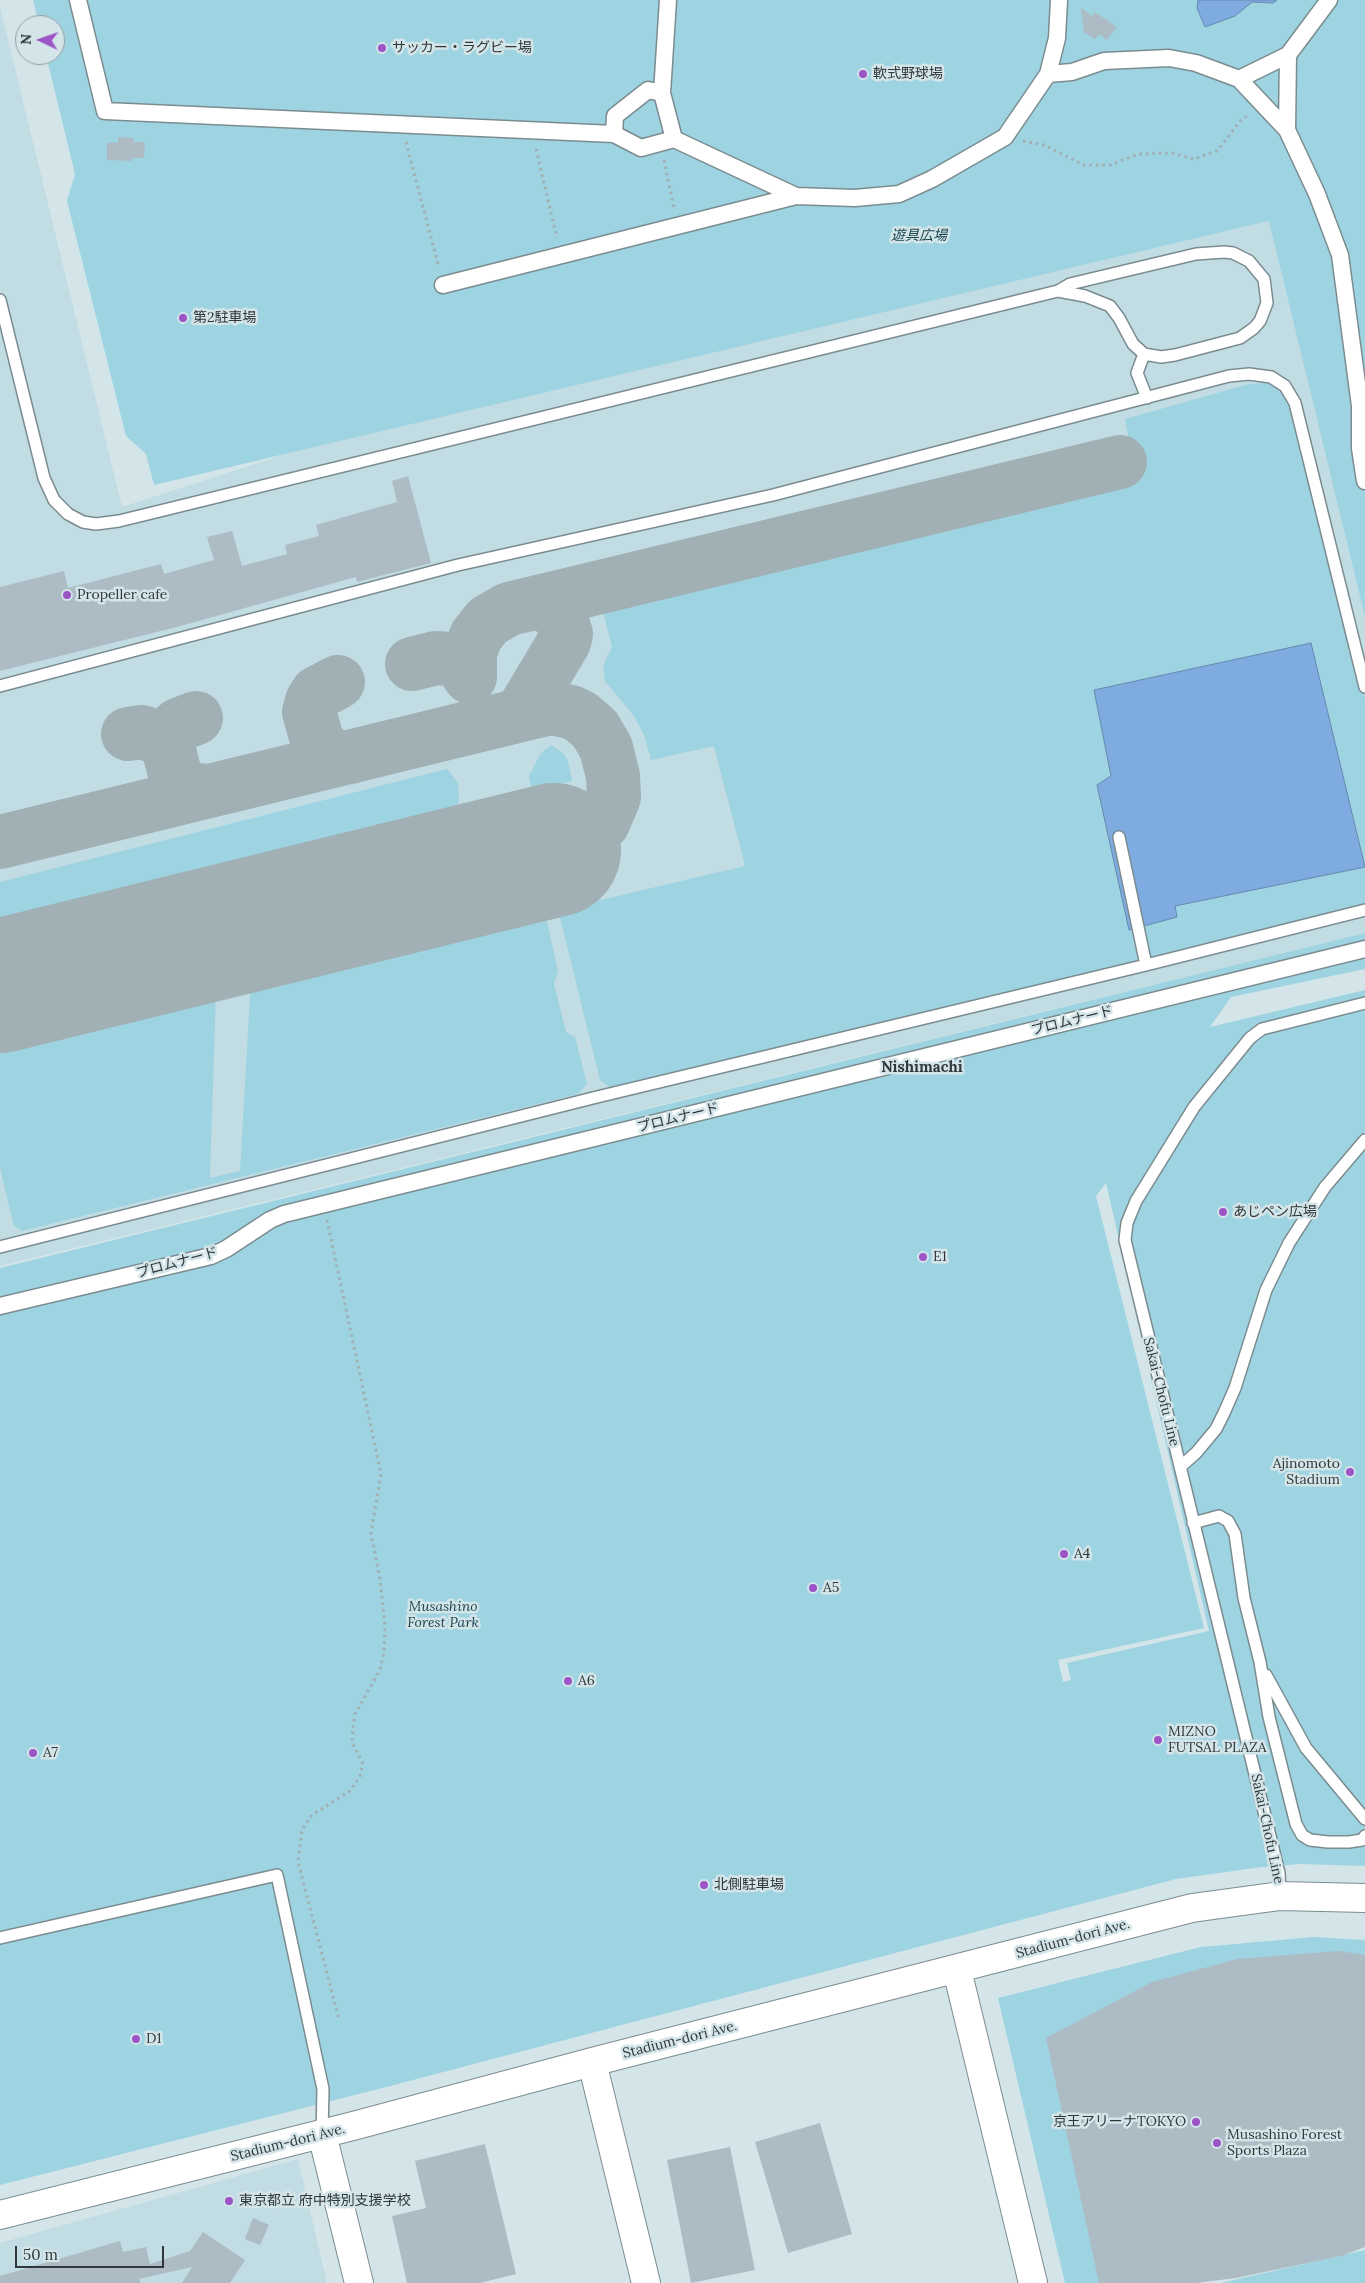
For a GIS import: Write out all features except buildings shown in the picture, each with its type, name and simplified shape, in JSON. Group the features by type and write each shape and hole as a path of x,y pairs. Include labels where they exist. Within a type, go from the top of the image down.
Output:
{"street":[{"path":"78,0 105,111 614,134 641,148 667,141 796,196"},
{"path":"667,141 662,93 668,0"},
{"path":"443,285 796,196 855,198 899,194 932,179 1005,137 1048,74 1057,38 1059,0"},
{"path":"1239,79 1288,55 1329,0"},
{"path":"1287,130 1288,55"},
{"path":"1048,74 1072,72 1104,61 1169,58 1196,63 1239,79 1287,130 1317,194 1340,255 1360,406 1360,448 1365,481"},
{"path":"614,134 616,116 648,90 662,93"},
{"name":"プロムナード","path":"0,1306 211,1256 226,1249 277,1217 1365,949"},
{"name":"Stadium-dori Ave.","path":"0,2215 322,2134 592,2062 957,1970 1192,1908 1280,1896 1365,1898"},
{"path":"957,1970 1033,2283"},
{"path":"592,2062 646,2283"},
{"path":"322,2134 359,2283"}],"lane":[{"path":"0,300 44,478 54,500 68,514 83,522 96,524 119,521 1058,291 1070,284 1211,251 1241,256 1255,267 1264,278 1267,294 1265,312 1254,328 1247,334 1175,355 1161,357 1144,354 1133,344 1124,326 1110,306 1085,296 1058,291"},
{"path":"1144,354 1137,373 1146,398"},
{"path":"0,686 458,565 773,495 1229,376 1249,374 1271,377 1285,386 1295,403 1365,687"},
{"path":"1119,837 1146,965"},
{"path":"0,1247 598,1097 1146,965 1365,910"},
{"name":"Sakai-Chofu Line","path":"1280,1896 1279,1873 1128,1261 1125,1240 1127,1223 1136,1201 1194,1107 1250,1038 1262,1029 1365,1003"},
{"path":"1180,1467 1216,1429 1224,1413 1235,1388 1266,1290 1289,1243 1326,1187 1365,1140"},
{"path":"1193,1523 1219,1516 1228,1521 1235,1534 1244,1598 1260,1662 1269,1717 1296,1824 1302,1835 1310,1840 1328,1842 1362,1840 1365,1836"},
{"path":"1260,1662 1281,1706 1306,1748 1365,1819"},
{"path":"0,1938 278,1875 322,2089 322,2134"}],"path":[{"path":"1005,137 1044,145 1084,165 1110,165 1138,154 1172,152 1194,158 1217,151 1241,120 1264,104"},
{"path":"401,124 443,285"},
{"path":"532,130 561,255"},
{"path":"667,141 678,226"},
{"path":"324,1205 381,1474 371,1533 380,1579 384,1626 384,1652 380,1670 355,1714 352,1742 363,1764 360,1776 350,1791 312,1815 302,1830 298,1862 339,2019"}],"shaded area":[{"path":"0,7 122,507 298,450 1270,221 1365,617 1365,933 0,1266"},
{"name":"東京都立 府中特別支援学校","path":"298,2159 327,2283 0,2283 0,2243"}],"green space":[{"name":"遊具広場","path":"33,0 1365,0 1365,617 1269,221 154,485 146,454 126,436 67,201 75,174 48,65 65,65 65,15 37,15"},
{"path":"1268,383 1281,392 1291,404 1365,699 1365,912 612,1089 600,1080 558,910 745,866 714,746 651,760 644,735 634,716 605,681 603,666 612,647 602,608 1136,477 1125,419 1249,384"},
{"path":"551,745 564,754 568,761 572,781 532,791 529,776 541,753"},
{"path":"447,769 458,783 459,801 454,812 0,927 0,882"},
{"path":"544,909 558,970 554,984 566,1032 575,1037 587,1084 578,1094 22,1231 14,1226 0,1168 0,1042 216,989 210,1178 240,1171 251,980"},
{"name":"Musashino Forest Park","path":"1365,933 1365,969 1231,997 1210,1027 1365,990 1365,1866 1300,1864 1262,1867 1176,1879 394,2085 0,2185 0,1268","holes":["1106,1183 1209,1631 1067,1663 1071,1680 1063,1682 1058,1660 1204,1628 1096,1196"]},
{"name":"京王アリーナTOKYO","path":"1314,1937 1365,1940 1365,2247 1196,2283 1065,2283 998,1998 1201,1947"},
{"path":"1365,2250 1365,2283 1221,2283"}],"water":[{"path":"1198,0 1277,0 1273,3 1252,2 1235,16 1205,27 1197,8"},
{"path":"1311,643 1365,867 1175,906 1177,917 1129,930 1097,785 1111,776 1094,690"}],"taxiway":[{"path":"470,677 470,653 476,636 488,621 509,609 1120,462"},
{"path":"521,714 564,642 566,634 559,611 540,604 531,604"},
{"path":"412,664 436,658 451,659 460,663 470,677"},
{"path":"338,682 317,693 312,701 309,712 317,740 325,751 339,757 351,757"},
{"path":"0,842 550,708 571,712 581,717 595,729 606,748 613,776 614,797 603,823 589,837 572,845"},
{"path":"168,747 172,731 178,725 196,718"},
{"path":"128,734 142,732 159,738 168,747 175,774 180,782 190,789 210,791"},
{"path":"0,984 8,984"}],"runway":[{"path":"0,986 554,850"}],"place":[{"name":"サッカー・ラグビー場","path":"382,48"},
{"name":"軟式野球場","path":"863,74"},
{"name":"第2駐車場","path":"183,318"},
{"name":"Propeller cafe","path":"67,595"},
{"name":"あじペン広場","path":"1223,1212"},
{"name":"E1","path":"923,1257"},
{"name":"Ajinomoto Stadium","path":"1350,1472"},
{"name":"A4","path":"1064,1554"},
{"name":"A5","path":"813,1588"},
{"name":"A6","path":"568,1681"},
{"name":"MIZNO FUTSAL PLAZA","path":"1158,1740"},
{"name":"A7","path":"33,1753"},
{"name":"北側駐車場","path":"704,1885"},
{"name":"D1","path":"136,2039"},
{"name":"京王アリーナTOKYO","path":"1196,2122"},
{"name":"Musashino Forest Sports Plaza","path":"1217,2143"},
{"name":"東京都立 府中特別支援学校","path":"229,2201"}],"district":[{"name":"Nishimachi","path":"922,1068"}]}
